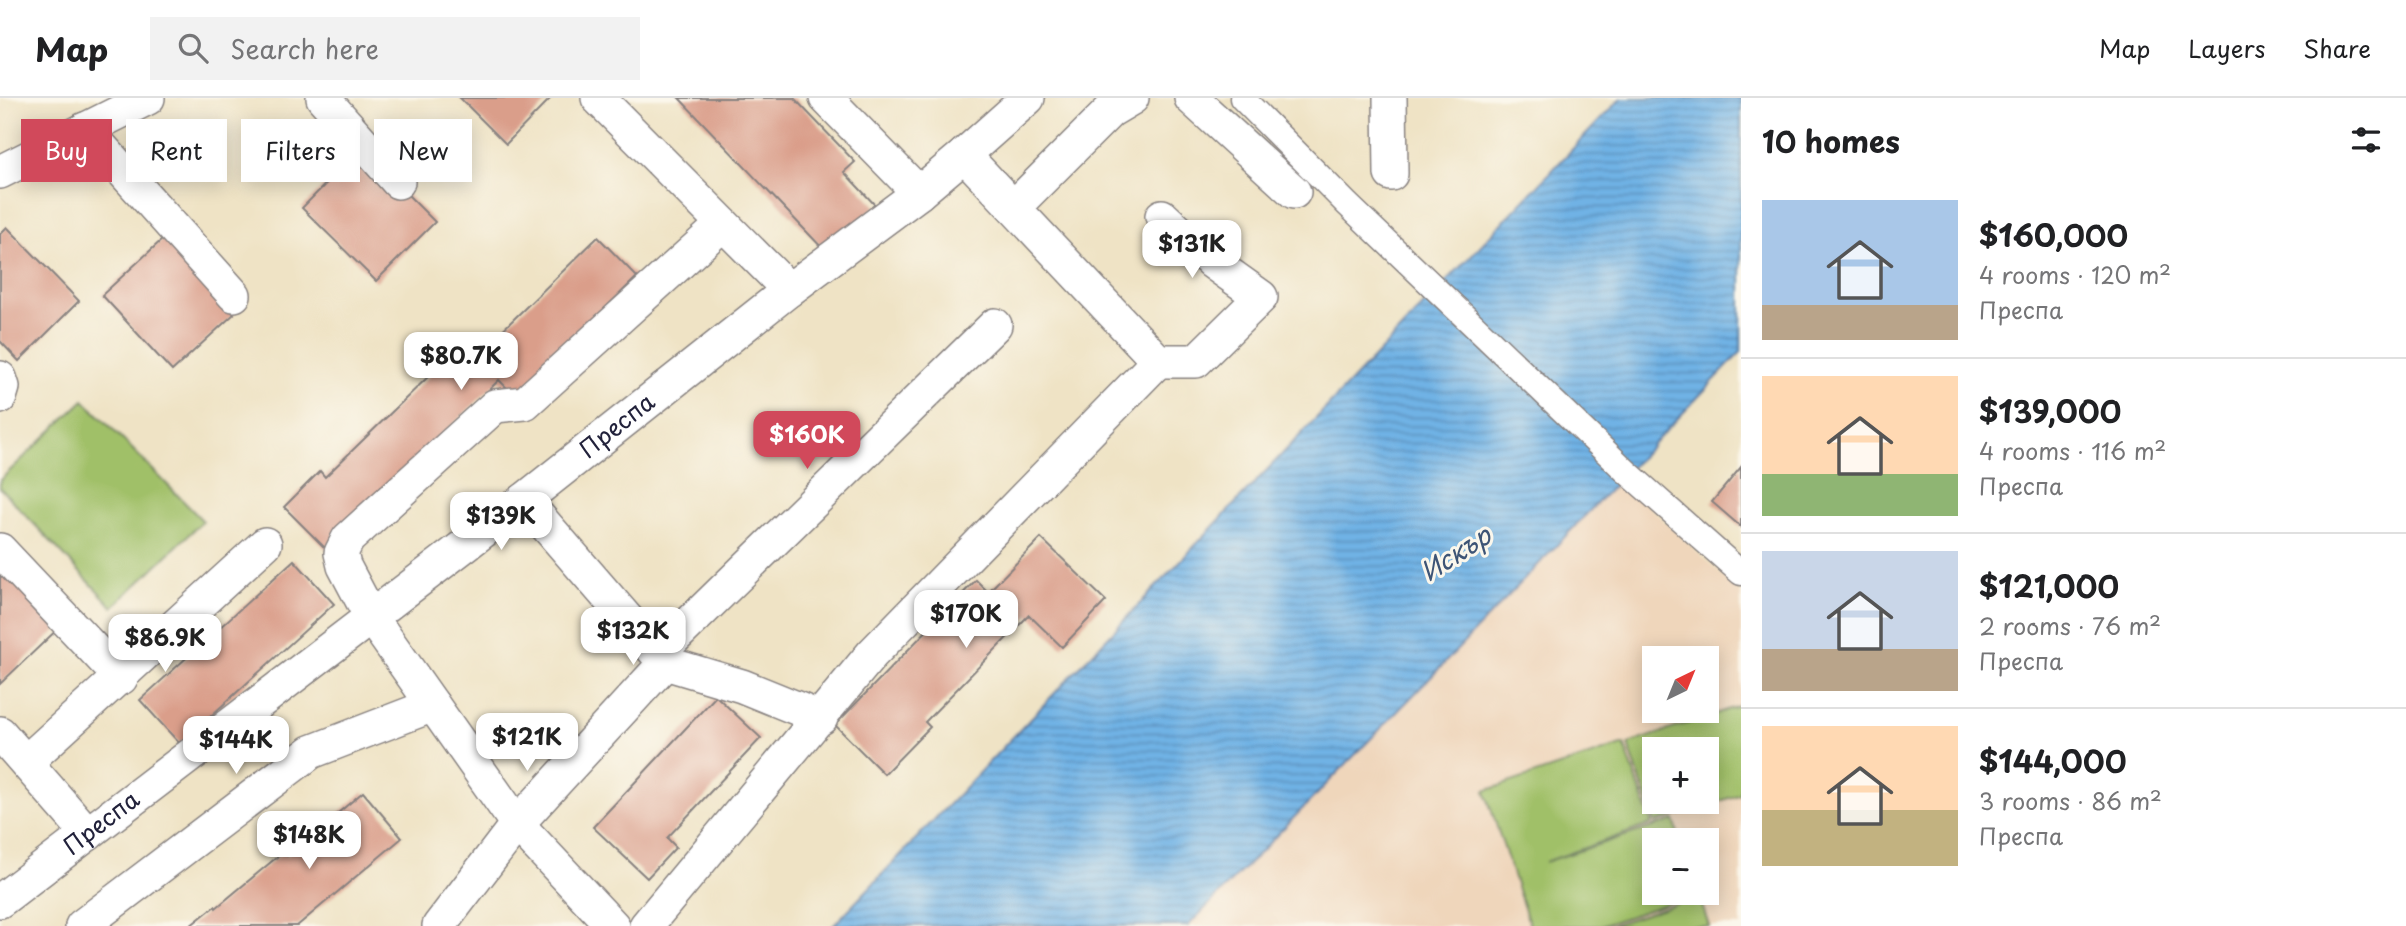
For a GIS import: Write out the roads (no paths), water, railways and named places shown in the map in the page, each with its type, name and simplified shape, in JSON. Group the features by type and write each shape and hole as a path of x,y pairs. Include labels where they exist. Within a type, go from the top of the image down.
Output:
{"street":[{"path":"105,119 148,98"},
{"path":"323,98 374,155"},
{"path":"598,98 789,290"},
{"path":"826,98 919,193"},
{"name":"Преспа","path":"0,901 524,500 789,290 919,193 1028,98"},
{"path":"1014,207 1110,111 1132,98"},
{"path":"1191,98 1294,192"},
{"path":"1242,98 1347,204 1628,472 1741,573"},
{"path":"1390,98 1391,174"},
{"path":"964,155 1158,361"},
{"path":"112,159 234,295"},
{"path":"0,172 21,161"},
{"path":"646,926 872,654 1158,361 1196,361 1261,298 1212,262 1162,216"},
{"path":"613,926 517,824 371,617 344,566 341,554 348,539 495,406 525,402 723,224"},
{"path":"439,926 517,824 661,659 995,326"},
{"path":"0,378 3,387 0,397"},
{"path":"524,500 661,659 821,718"},
{"path":"26,762 265,544"},
{"path":"0,550 121,678"},
{"path":"82,926 311,752 433,705"},
{"path":"0,733 88,834"}],"water":[{"name":"Искър","path":"1621,98 1741,98 1741,352 1434,674 1188,926 833,926"}]}
